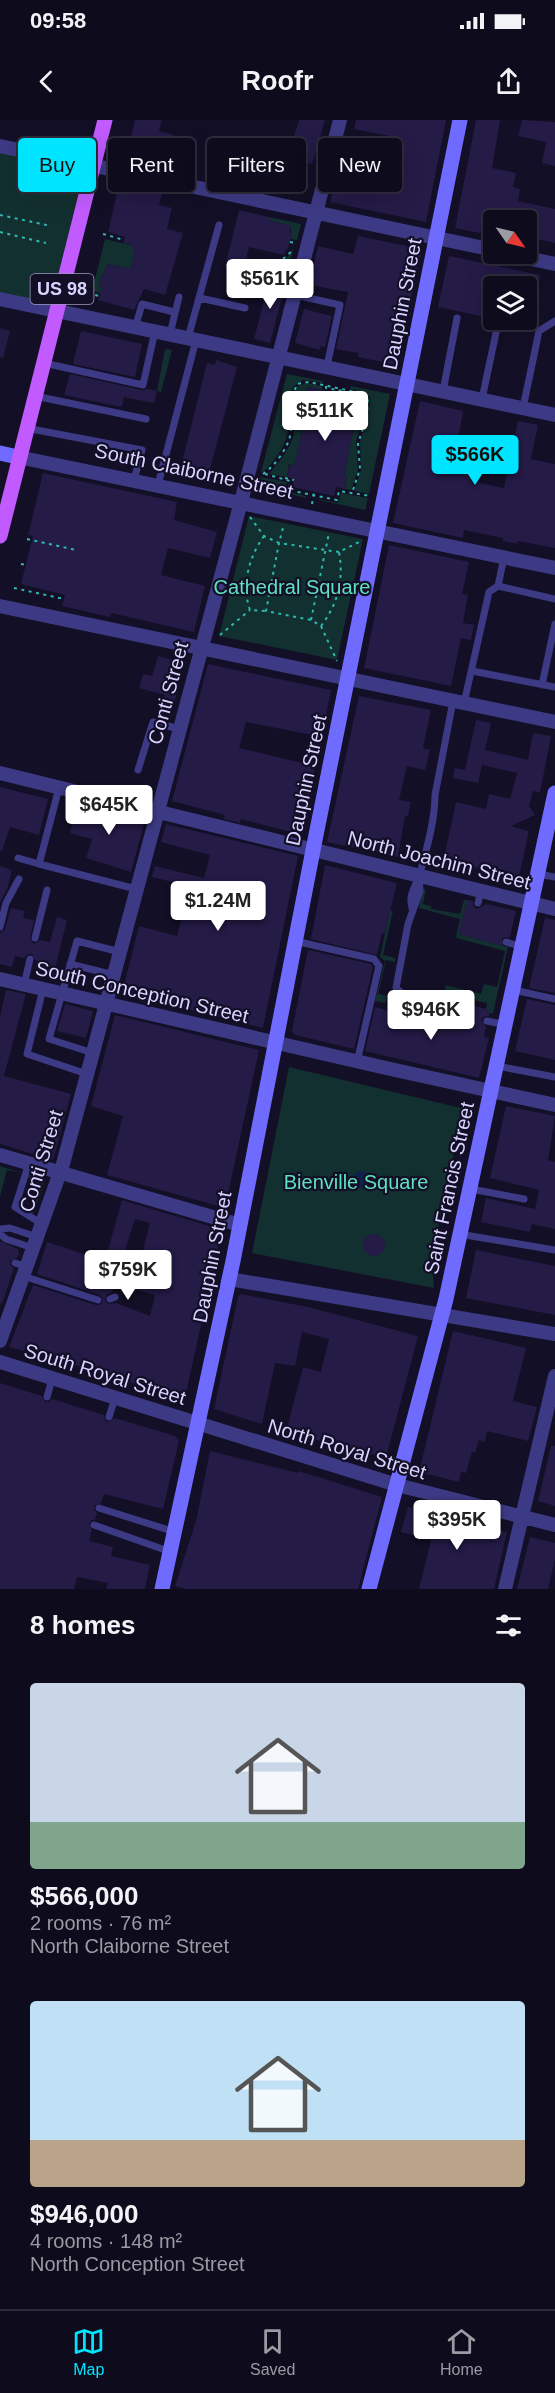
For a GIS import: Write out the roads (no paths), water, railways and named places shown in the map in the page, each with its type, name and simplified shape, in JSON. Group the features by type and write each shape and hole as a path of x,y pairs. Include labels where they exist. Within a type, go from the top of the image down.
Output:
{"main road":[{"name":"US 98","path":"96,154 105,120"},
{"name":"US 98","path":"0,536 5,494 18,457 44,363 86,192"}],"street":[{"name":"Conti Street","path":"0,1341 22,1269 35,1243 60,1173 200,649 244,507 249,471 340,120"},
{"name":"Dauphin Street","path":"162,1589 240,1225 348,680 372,534 384,499 460,120"},
{"path":"0,146 18,150"},
{"path":"96,166 483,248"},
{"path":"537,260 555,264"},
{"path":"0,299 555,415"},
{"name":"South Claiborne Street","path":"0,453 158,485 244,507 372,534 555,568"},
{"path":"0,606 555,722"},
{"name":"North Joachim Street","path":"0,773 419,876 480,897 531,903 555,909"},
{"name":"Saint Francis Street","path":"369,1589 441,1316 492,1092 531,903 550,838 555,793"},
{"name":"South Conception Street","path":"0,979 107,1002 357,1062 555,1105"},
{"path":"0,1155 240,1225"},
{"path":"229,1279 555,1334"},
{"name":"South Royal Street","path":"0,1362 198,1424"},
{"path":"505,1589 555,1376"},
{"name":"North Royal Street","path":"198,1424 397,1485 555,1525"}],"lane":[{"path":"158,485 200,298 219,225"},
{"path":"295,295 340,305 327,366"},
{"path":"170,334 178,297"},
{"path":"200,298 245,308"},
{"path":"135,328 142,304 174,312"},
{"path":"443,391 457,318"},
{"path":"523,408 539,331 555,321"},
{"path":"482,399 497,330"},
{"path":"44,363 143,385 155,331"},
{"path":"35,396 146,419"},
{"path":"26,428 142,450 134,480"},
{"path":"465,1016 455,1009 402,993 396,988 402,965 401,952 412,908 420,891 419,876 435,807 435,795 459,702 472,671 489,592 498,586 504,557"},
{"path":"498,586 555,599"},
{"path":"542,684 555,624"},
{"path":"472,671 555,687"},
{"path":"138,771 153,722 179,729"},
{"path":"39,864 59,788"},
{"path":"18,858 136,889"},
{"path":"538,874 555,878"},
{"path":"0,927 6,903 19,879"},
{"path":"35,938 47,890"},
{"path":"93,1053 49,1039 77,941 120,952"},
{"path":"295,941 374,959 380,966 357,1062"},
{"path":"506,942 522,946"},
{"path":"24,985 30,959"},
{"path":"70,964 114,975"},
{"path":"44,989 27,1054 87,1074"},
{"path":"513,990 555,999"},
{"path":"487,1022 506,1025"},
{"path":"497,1066 555,1077"},
{"path":"29,1163 15,1207 42,1224"},
{"path":"469,1188 524,1199"},
{"path":"0,1229 10,1228 35,1243"},
{"path":"0,1234 6,1239 35,1243"},
{"path":"459,1234 555,1250"},
{"path":"22,1269 98,1300"},
{"path":"47,1397 52,1378"},
{"path":"109,1417 115,1398"},
{"path":"99,1508 175,1532"},
{"path":"94,1525 171,1552"}],"water":[{"path":"361,1171 367,1174 370,1180 367,1186 361,1189 355,1186 352,1180 355,1174"}],"park label":[{"name":"Cathedral Square","path":"292,587"},
{"name":"Bienville Square","path":"356,1182"}]}
